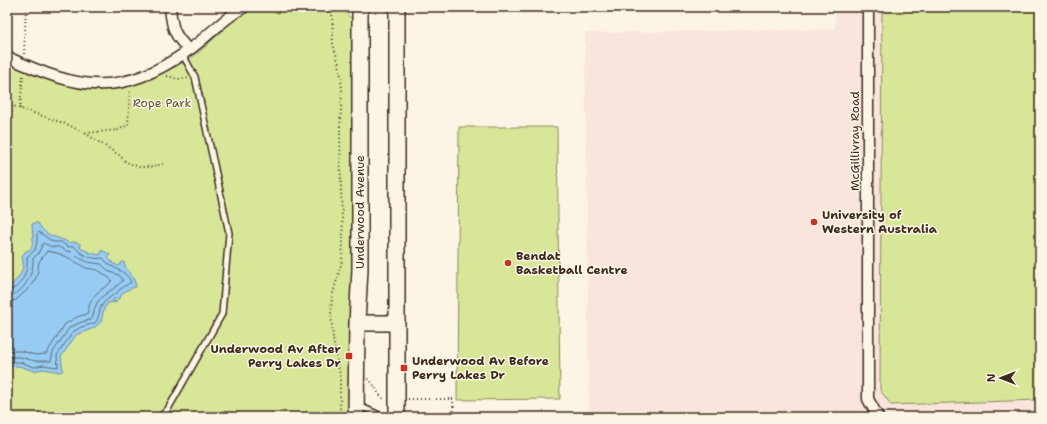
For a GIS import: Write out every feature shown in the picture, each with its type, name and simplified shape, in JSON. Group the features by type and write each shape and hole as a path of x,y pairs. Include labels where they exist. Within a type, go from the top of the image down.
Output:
{"main road":[{"name":"Underwood Avenue","path":"356,411 357,323 360,269 360,7"},
{"path":"397,7 397,417"},
{"path":"357,323 397,323"}],"street":[{"path":"170,7 173,29 186,52"},
{"path":"7,57 57,78 102,85 130,80 157,70 186,52 208,36 229,17 245,7"},
{"name":"McGillivray Road","path":"868,7 868,399 878,417"}],"lane":[{"path":"160,417 168,409 222,314 229,233 195,77 186,52"},
{"path":"356,411 384,417"}],"path":[{"path":"20,109 24,65 26,7"},
{"path":"332,7 333,44 340,68 342,90 340,130 342,261 332,297 331,312 333,339 340,376 340,417"},
{"path":"157,70 161,74 178,79 195,77"},
{"path":"85,133 118,130 128,125 130,80"},
{"path":"7,104 66,124 85,133 119,155 126,162 139,167 152,167 163,164"},
{"path":"368,378 384,399"},
{"path":"407,399 453,399 454,417"}],"shaded area":[{"name":"University of Western Australia","path":"836,7 1040,7 1040,417 686,417 685,411 589,411 585,33 835,29"}],"green space":[{"name":"Rope Park","path":"260,7 315,7 343,10 352,19 354,28 354,240 348,386 349,417 7,417 7,64 59,82 85,89 113,89 145,80 175,67 199,52 235,20 251,10"},
{"path":"882,7 1040,7 1040,400 891,405 880,390"},
{"name":"Bendat Basketball Centre","path":"459,127 557,127 560,399 457,400"}],"water":[{"path":"38,223 45,232 49,234 69,243 74,242 80,244 80,248 91,253 100,255 102,250 110,255 108,258 114,264 119,266 122,262 124,262 134,280 136,287 126,291 119,299 113,299 113,301 117,302 108,303 104,309 101,322 94,328 76,335 61,357 63,370 61,372 43,369 34,371 19,366 7,367 7,288 18,278 23,266 22,256 26,251 31,249 33,241 32,224"}],"place":[{"name":"University of Western Australia","path":"814,222"},
{"name":"Bendat Basketball Centre","path":"508,263"},
{"name":"Underwood Av After Perry Lakes Dr","path":"349,356"},
{"name":"Underwood Av Before Perry Lakes Dr","path":"404,368"}]}
